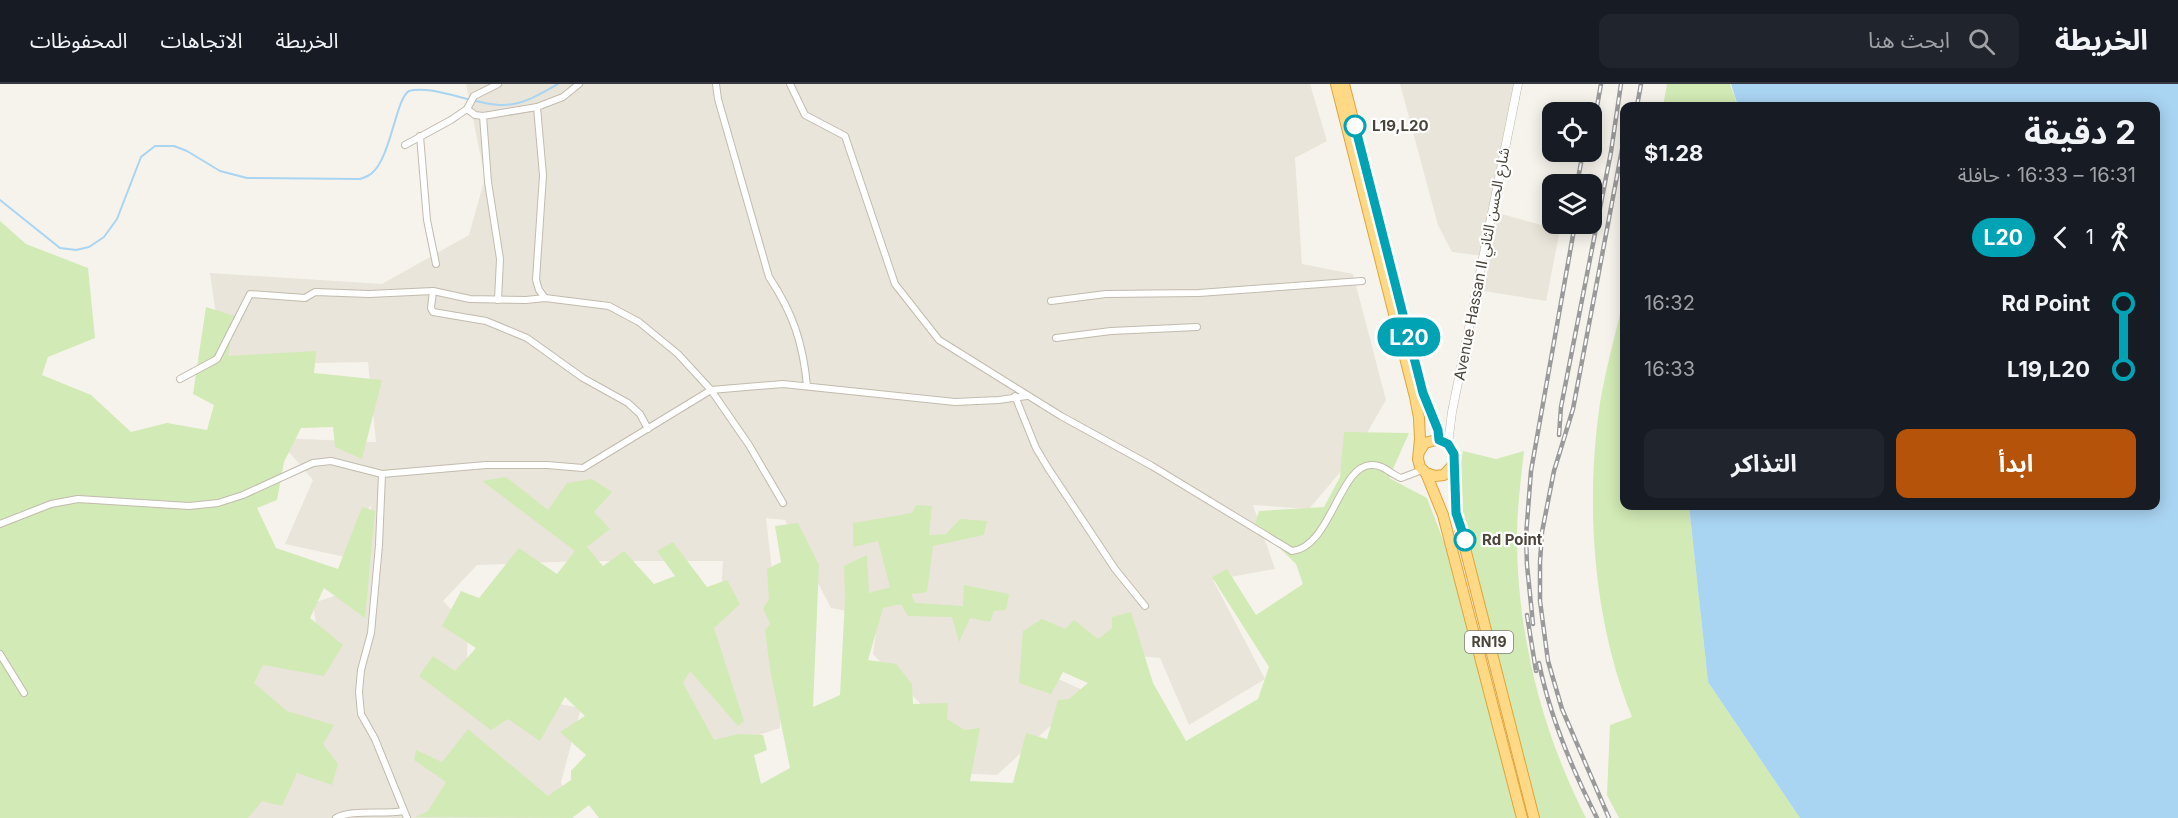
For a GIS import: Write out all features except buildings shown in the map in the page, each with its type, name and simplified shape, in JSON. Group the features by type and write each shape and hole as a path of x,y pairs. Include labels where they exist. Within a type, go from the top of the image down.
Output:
{"highway":[{"name":"RN19","path":"1336,84 1415,397 1419,418 1418,463 1424,471 1443,515 1522,818"},
{"name":"RN19","path":"1344,84 1423,393 1443,442 1454,454 1456,513 1534,818"},
{"path":"1419,452 1425,443 1443,442"},
{"path":"1424,471 1435,476 1444,475 1453,465"}],"street":[{"path":"405,145 469,107 474,96 498,84"},
{"path":"469,107 475,115 483,116 537,106 563,97 579,84"},
{"path":"716,84 718,99 769,277 786,303 802,352 807,386"},
{"path":"790,84 805,115 845,136 895,284 939,340 1027,396 1152,466 1292,550 1304,548 1313,541 1338,497 1362,467 1382,466 1401,478 1424,471"},
{"name":"Avenue Hassan II شارع الحسن الثاني","path":"1443,442 1452,412 1518,84"},
{"path":"537,106 543,175 536,280 544,297"},
{"path":"483,116 488,182 500,259 498,300"},
{"path":"420,136 427,220 436,264"},
{"path":"1051,301 1106,294 1199,293 1362,280"},
{"path":"433,291 431,308 433,312 486,321 527,338 583,378 628,403 640,414 648,429"},
{"path":"180,379 217,359 250,294 305,298 315,292 369,294 433,291 470,299 526,300 544,297 609,306 639,322 678,354 711,390 749,445 783,503"},
{"path":"1056,338 1111,331 1197,327"},
{"path":"0,524 51,504 78,499 189,506 218,503 243,495 313,463 331,461 382,474 486,465 547,465 583,468 711,390 783,384 955,402 1027,396"},
{"path":"1015,388 1015,398 1036,448 1115,569 1144,606"},
{"path":"382,474 379,545 371,633 359,692 361,714 375,739 407,818"},
{"path":"0,654 24,693"},
{"path":"336,818 350,814 384,814 403,811"}],"shaded area":[{"path":"466,84 1310,84 1327,141 1295,158 1302,264 1353,274 1386,400 1353,457 1309,509 1253,505 1275,569 1213,580 1265,679 1189,725 1160,658 1086,651 1027,665 1087,692 997,775 953,773 932,716 873,654 878,617 831,608 785,520 766,518 782,659 780,728 707,752 640,624 720,611 723,561 582,561 477,565 443,601 468,627 466,687 581,708 561,782 571,813 567,818 240,818 223,676 269,646 321,657 313,603 356,589 370,539 371,504 345,557 285,544 313,480 277,438 376,442 368,362 223,365 210,273 382,284 469,235 485,178"},
{"path":"1400,84 1519,84 1498,213 1542,225 1542,234 1559,234 1546,301 1484,291 1490,257 1452,252 1438,225"}],"green space":[{"path":"1667,84 1730,84 1737,102 1664,102"},
{"path":"0,221 26,244 88,268 95,338 48,357 42,375 91,395 131,432 167,423 207,430 214,405 193,394 206,307 235,316 228,356 316,351 314,373 382,380 362,459 335,447 333,427 301,428 284,462 277,500 257,508 276,548 338,569 362,507 375,511 365,618 324,588 310,618 343,645 324,676 263,665 254,683 287,711 334,725 323,744 338,764 332,785 297,773 282,806 262,801 248,818 0,818"},
{"path":"1620,314 1620,510 1689,510 1708,682 1800,818 1619,818 1607,795 1610,725 1632,717 1608,642 1596,562 1593,522 1595,442 1608,363"},
{"path":"1344,432 1409,433 1389,478 1427,498 1448,553 1517,818 599,818 589,805 572,818 416,817 428,811 446,782 414,760 416,750 442,762 468,729 548,796 571,780 571,771 586,755 560,732 585,716 565,697 540,741 508,719 491,730 419,676 433,656 455,671 476,648 442,626 461,591 479,598 519,548 557,574 575,551 482,481 506,477 548,510 567,483 592,479 612,492 594,512 610,529 587,547 603,566 624,551 654,584 675,576 657,551 673,542 707,587 727,580 740,604 714,628 744,721 738,726 690,671 683,683 714,740 739,734 763,735 767,750 754,755 761,784 790,768 770,669 765,630 770,624 763,608 769,600 767,569 781,562 775,526 798,523 819,565 813,707 840,695 845,599 844,566 867,555 869,593 890,587 878,541 853,547 853,523 912,513 916,505 932,506 929,535 946,534 960,519 987,521 984,535 933,546 927,592 911,594 915,603 963,606 964,585 1009,594 1006,610 994,611 990,622 970,618 959,642 952,617 908,616 901,604 883,608 868,660 896,664 912,684 913,704 948,703 947,719 965,730 980,728 970,781 1013,783 1026,733 1047,739 1058,700 1069,699 1088,683 1063,672 1051,694 1019,683 1023,631 1042,619 1065,629 1074,620 1098,639 1112,628 1112,617 1131,612 1153,683 1186,741 1258,699 1269,667 1212,577 1227,569 1256,615 1303,584 1296,564 1255,524 1259,511 1324,507 1340,477"},
{"path":"1463,451 1496,459 1524,451 1517,537 1518,573 1527,646 1545,717 1570,785 1586,818 1538,818 1461,520 1458,480"}],"water":[{"path":"1731,84 2178,84 2178,818 1800,818 1708,682 1689,510 2160,510 2160,102 1737,102"}],"waterway":[{"path":"0,200 60,248 76,250 89,247 104,237 117,219 141,157 155,146 174,146 187,151 220,171 247,178 360,179 371,174 379,165 389,142 400,105 409,91 430,90 481,102 510,105 525,101 558,84"}],"railway":[{"path":"1598,102 1601,84"},
{"path":"1559,435 1561,407 1611,152 1621,84"},
{"path":"1638,102 1641,84"},
{"path":"1609,818 1562,709 1548,661 1540,601 1540,562 1542,532 1554,471 1573,409 1620,160"},
{"path":"1579,174 1581,162"},
{"path":"1533,624 1526,536 1531,471 1573,234"},
{"path":"1527,615 1536,671"},
{"path":"1539,663 1549,703 1563,742 1597,818"}],"bus line":[{"name":"L20","path":"1355,126 1423,393 1438,430 1439,440 1448,444 1454,454 1456,513 1465,540"}],"place":[{"name":"L19,L20","path":"1355,126"},
{"name":"Rd Point","path":"1465,540"}]}
